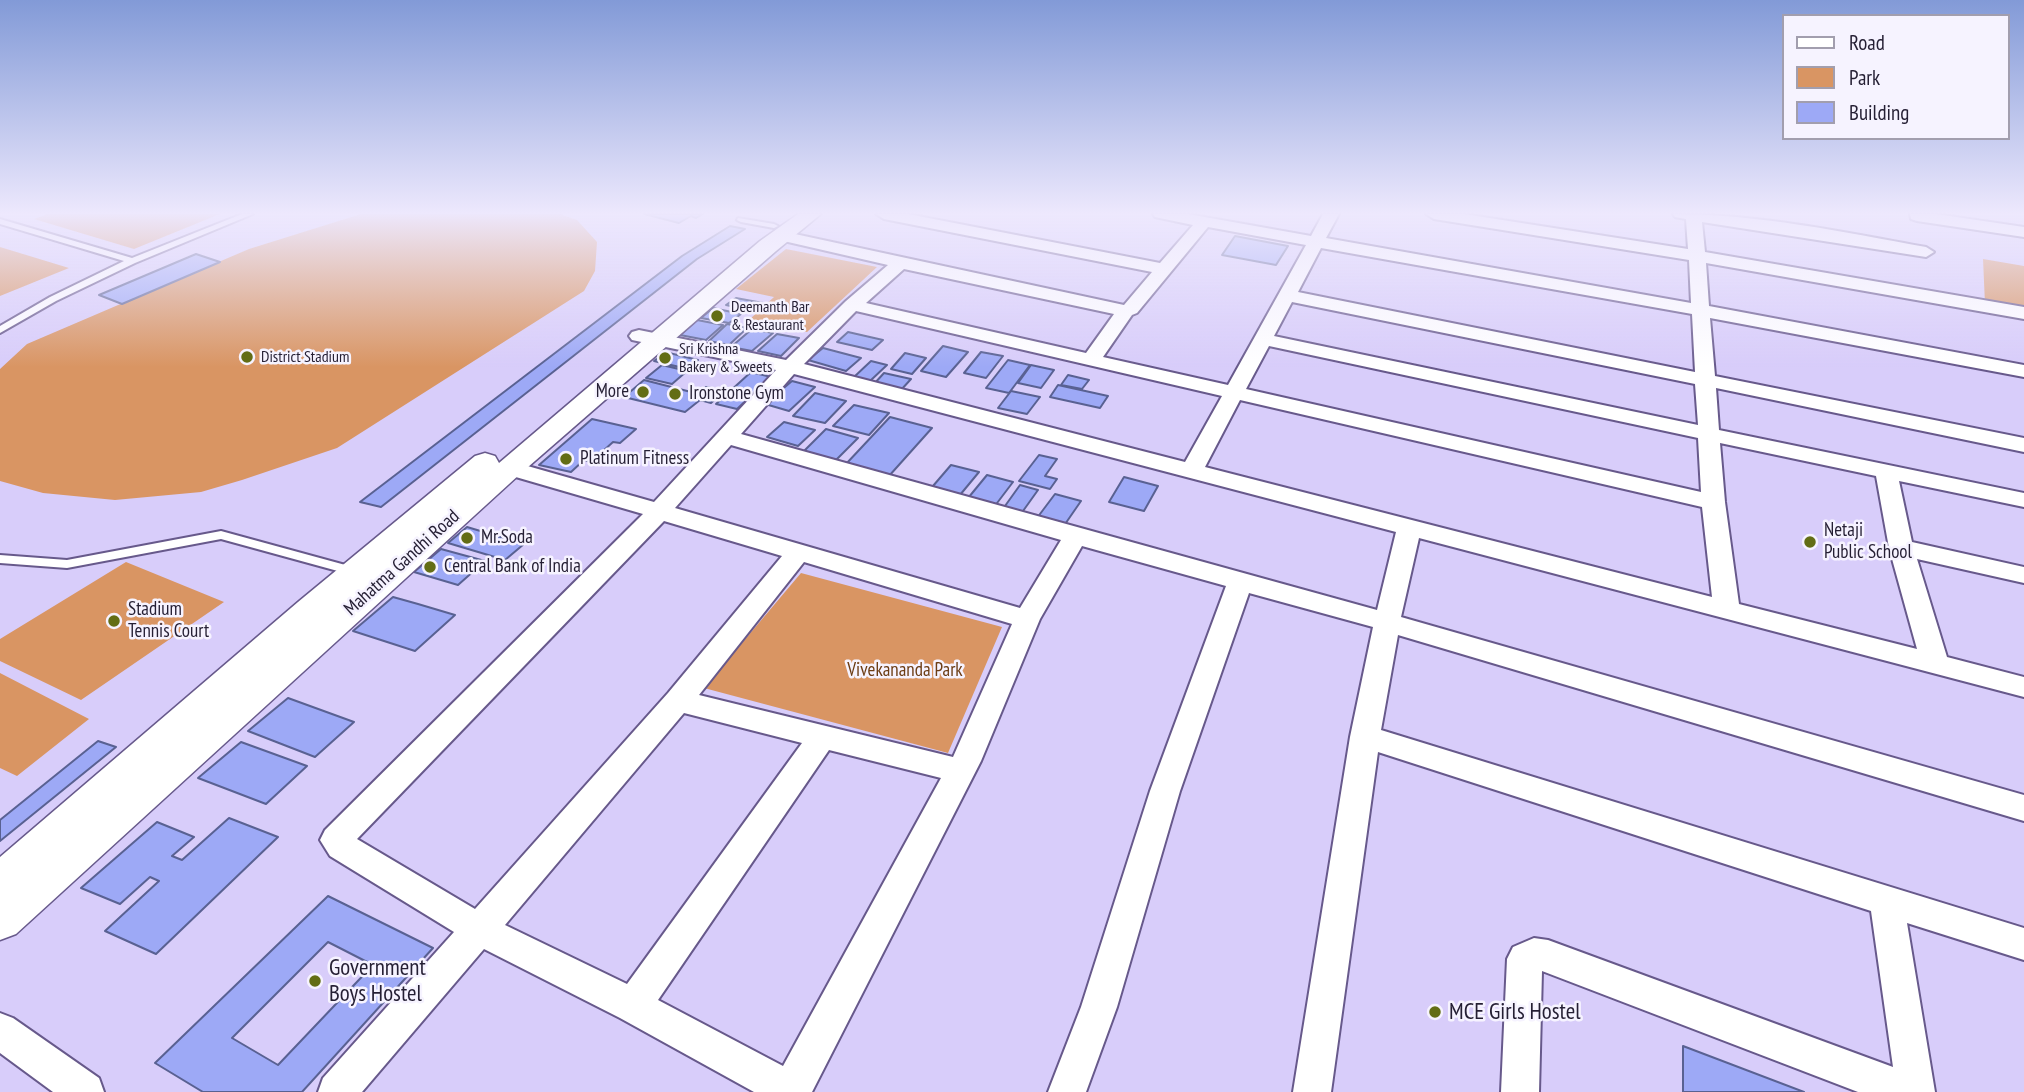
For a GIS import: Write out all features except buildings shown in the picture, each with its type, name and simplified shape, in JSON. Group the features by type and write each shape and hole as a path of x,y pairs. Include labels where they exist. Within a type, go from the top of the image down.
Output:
{"street":[{"name":"Mahatma Gandhi Road","path":"0,883 736,265"},
{"path":"899,265 852,305 790,367 620,555 480,691 337,840 341,846 479,929 633,1006 792,1091 960,771 1027,619 1075,536"},
{"path":"910,265 1126,311 1132,309 1168,265"},
{"path":"1139,265 1164,270"},
{"path":"1192,470 1304,265"},
{"path":"1446,265 2024,371"},
{"path":"1697,265 1713,502 1727,611"},
{"path":"1749,265 2024,313"},
{"path":"1926,265 1927,296"},
{"path":"1286,295 2024,445"},
{"path":"852,305 1713,502"},
{"path":"1091,360 1126,311"},
{"name":"Mahatma Gandhi Road","path":"0,920 379,562 510,468 649,338"},
{"path":"649,338 790,367 2024,687"},
{"path":"1263,339 2024,500"},
{"path":"726,437 1387,622 2024,808"},
{"path":"510,468 1027,619"},
{"path":"1886,471 1901,548 1935,664"},
{"path":"1312,1092 1365,737 1387,622 1409,529"},
{"path":"1901,548 2024,575"},
{"path":"337,1092 678,701 797,553"},
{"path":"1067,1092 1099,1007 1165,791 1240,582"},
{"path":"678,701 960,771"},
{"path":"633,1006 823,736"},
{"path":"1365,737 2024,944"},
{"path":"1887,902 1916,1092"},
{"path":"1520,1092 1525,960 1534,954 1561,961 1908,1092"},
{"path":"0,1031 85,1092"}],"lane":[{"path":"1,328 124,265"},
{"path":"0,559 66,564 220,535 379,562"}],"green space":[{"path":"0,265 59,265 69,268 0,296"},
{"name":"District Stadium","path":"212,265 595,265 584,291 337,448 201,492 115,500 43,493 0,481 0,369 27,344"},
{"path":"766,265 877,267 807,332 750,319 774,297 736,289"},
{"path":"1983,265 2024,266 2024,311 1985,304"},
{"name":"Stadium Tennis Court","path":"126,562 224,602 81,700 0,661 0,639"},
{"name":"Vivekananda Park","path":"801,573 1002,627 948,753 704,688"},
{"path":"0,673 89,719 17,776 0,768"}],"place":[{"name":"Deemanth Bar & Restaurant","path":"717,316"},
{"name":"District Stadium","path":"247,357"},
{"name":"Sri Krishna Bakery & Sweets","path":"665,358"},
{"name":"More","path":"643,392"},
{"name":"Ironstone Gym","path":"675,394"},
{"name":"Platinum Fitness","path":"566,459"},
{"name":"Mr.Soda","path":"467,538"},
{"name":"Netaji Public School","path":"1810,542"},
{"name":"Central Bank of India","path":"430,567"},
{"name":"Stadium Tennis Court","path":"114,621"},
{"name":"Government Boys Hostel","path":"315,981"},
{"name":"MCE Girls Hostel","path":"1435,1012"}]}
